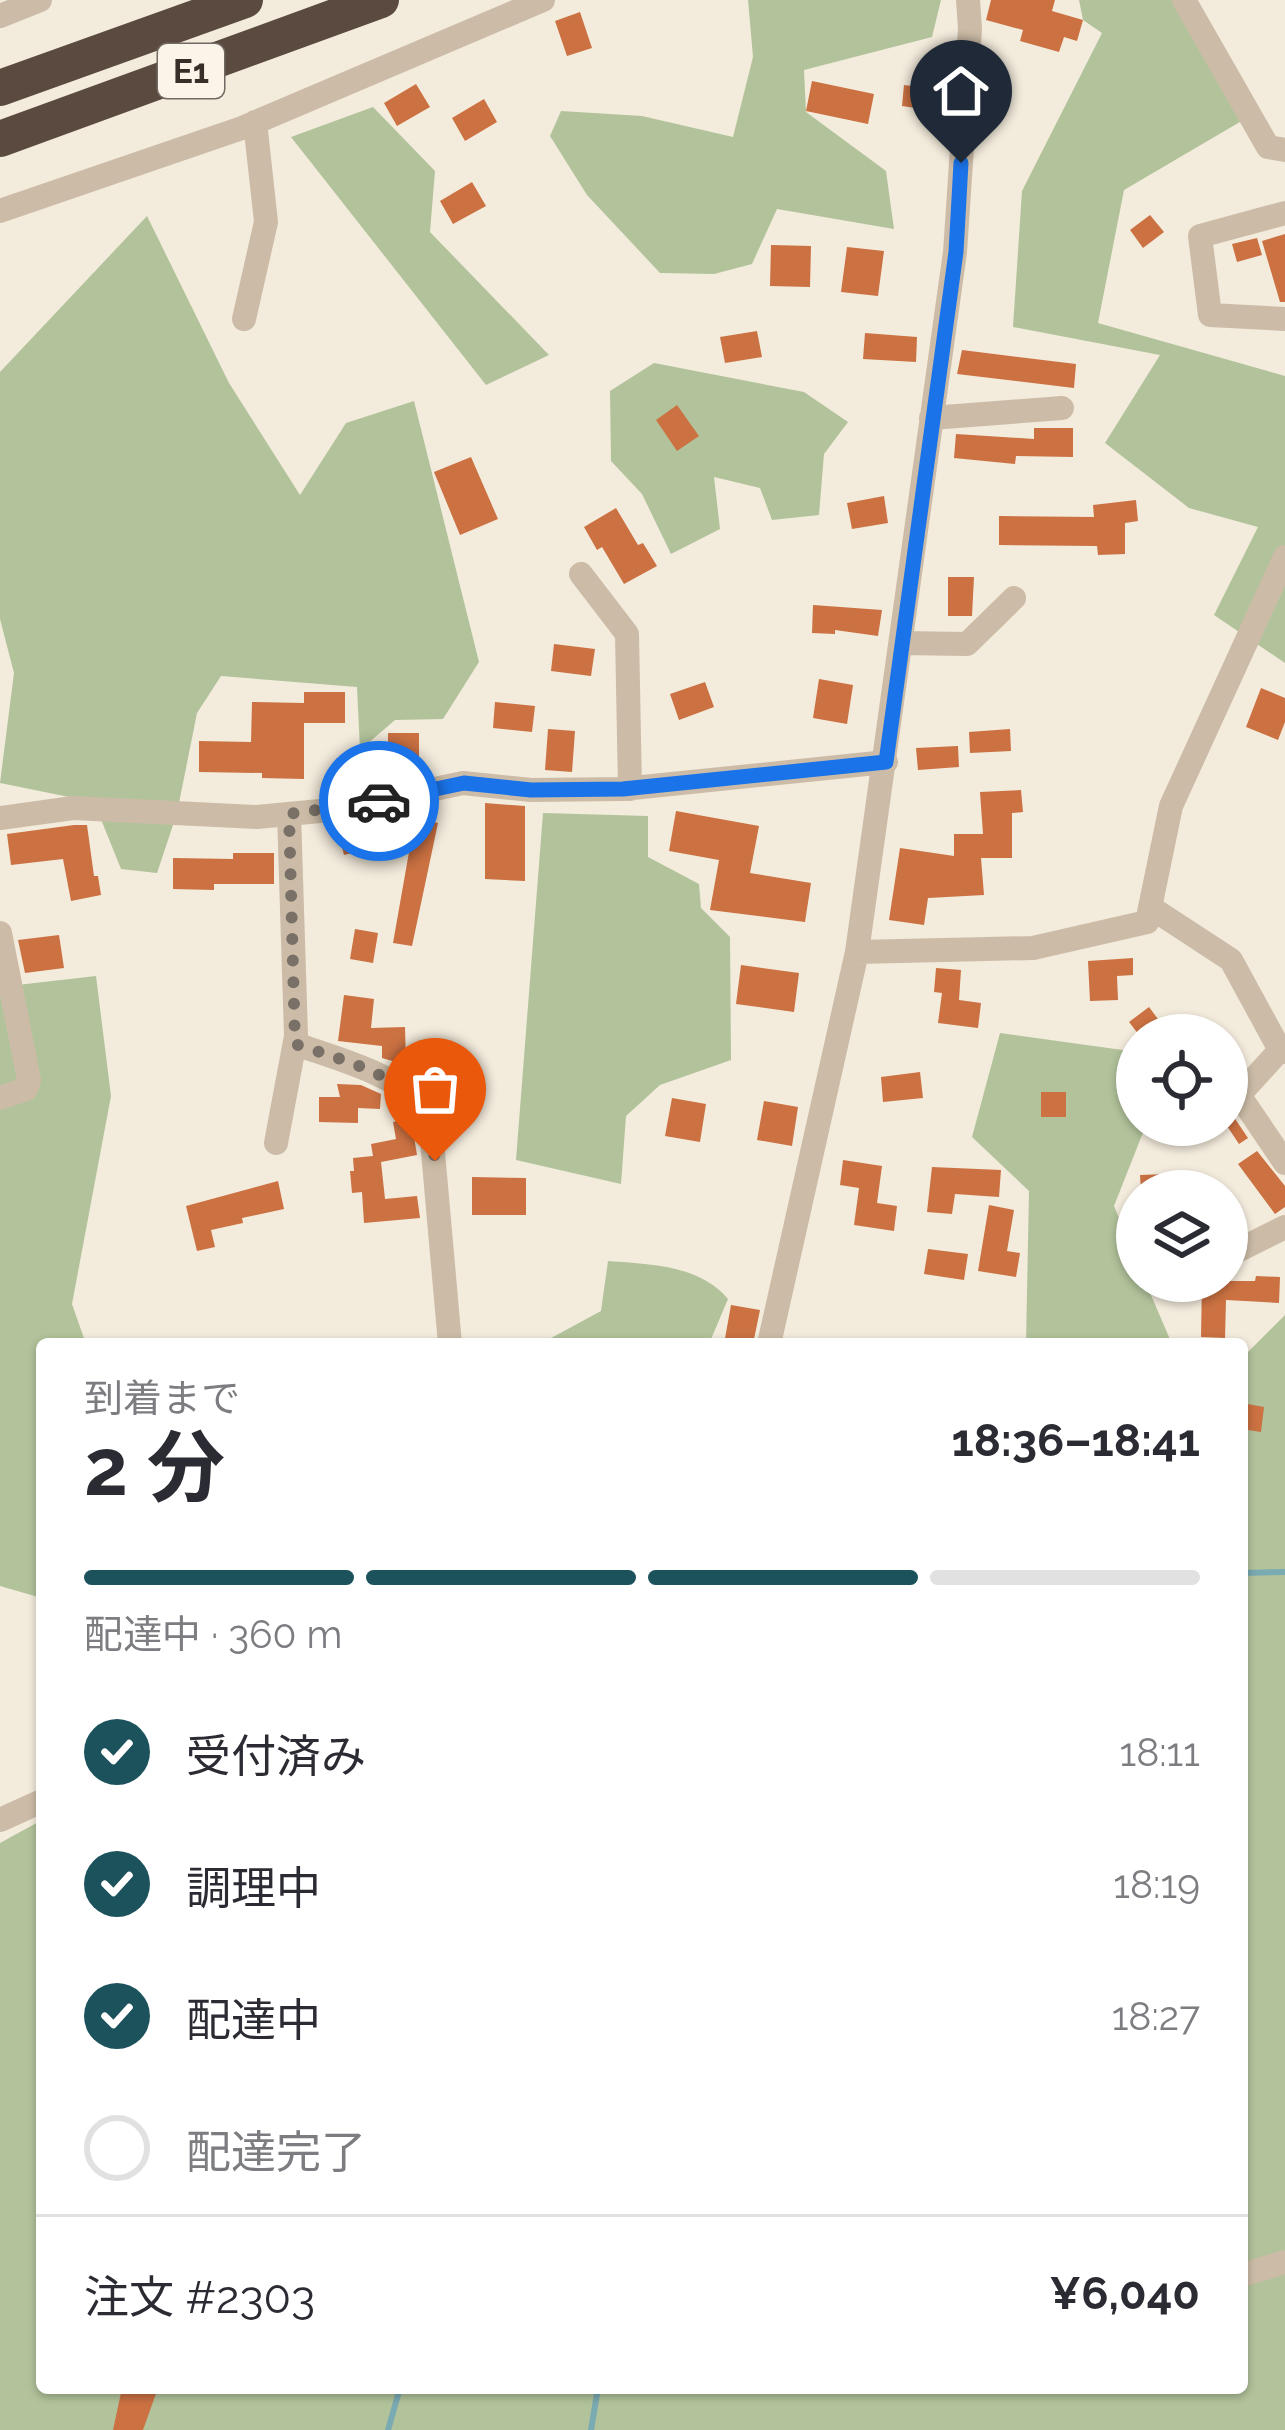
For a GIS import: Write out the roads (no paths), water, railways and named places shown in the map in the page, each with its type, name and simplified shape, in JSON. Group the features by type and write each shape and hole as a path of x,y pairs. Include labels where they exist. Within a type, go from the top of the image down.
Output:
{"highway":[{"name":"E1","path":"0,88 245,0"},
{"name":"E1","path":"0,139 381,0"}],"street":[{"path":"0,16 40,0"},
{"path":"0,212 255,122 543,0"},
{"path":"771,1338 857,952 886,762 956,252 968,0"},
{"path":"1184,0 1268,148 1285,150"},
{"path":"244,319 266,222 255,122"},
{"path":"1285,213 1200,236 1210,315 1285,319"},
{"path":"932,418 1061,408"},
{"path":"857,952 1034,948 1147,922 1171,806 1285,556"},
{"path":"581,574 627,634 630,789"},
{"path":"902,644 967,644 1014,598"},
{"path":"0,818 73,808 257,817 341,809 464,783 531,790 630,789 886,762"},
{"path":"276,1143 295,1044 289,814"},
{"path":"1150,907 1231,960 1282,1051 1239,1095 1285,1162"},
{"path":"0,933 29,1080 26,1089 0,1098"},
{"path":"295,1044 373,1070 404,1086 429,1107 449,1338"},
{"path":"1248,1246 1285,1227"},
{"path":"0,1820 36,1804"},
{"path":"1248,2273 1285,2262"}],"waterway":[{"path":"1248,1573 1285,1572"},
{"path":"388,2430 398,2394"},
{"path":"591,2430 597,2394"}]}
